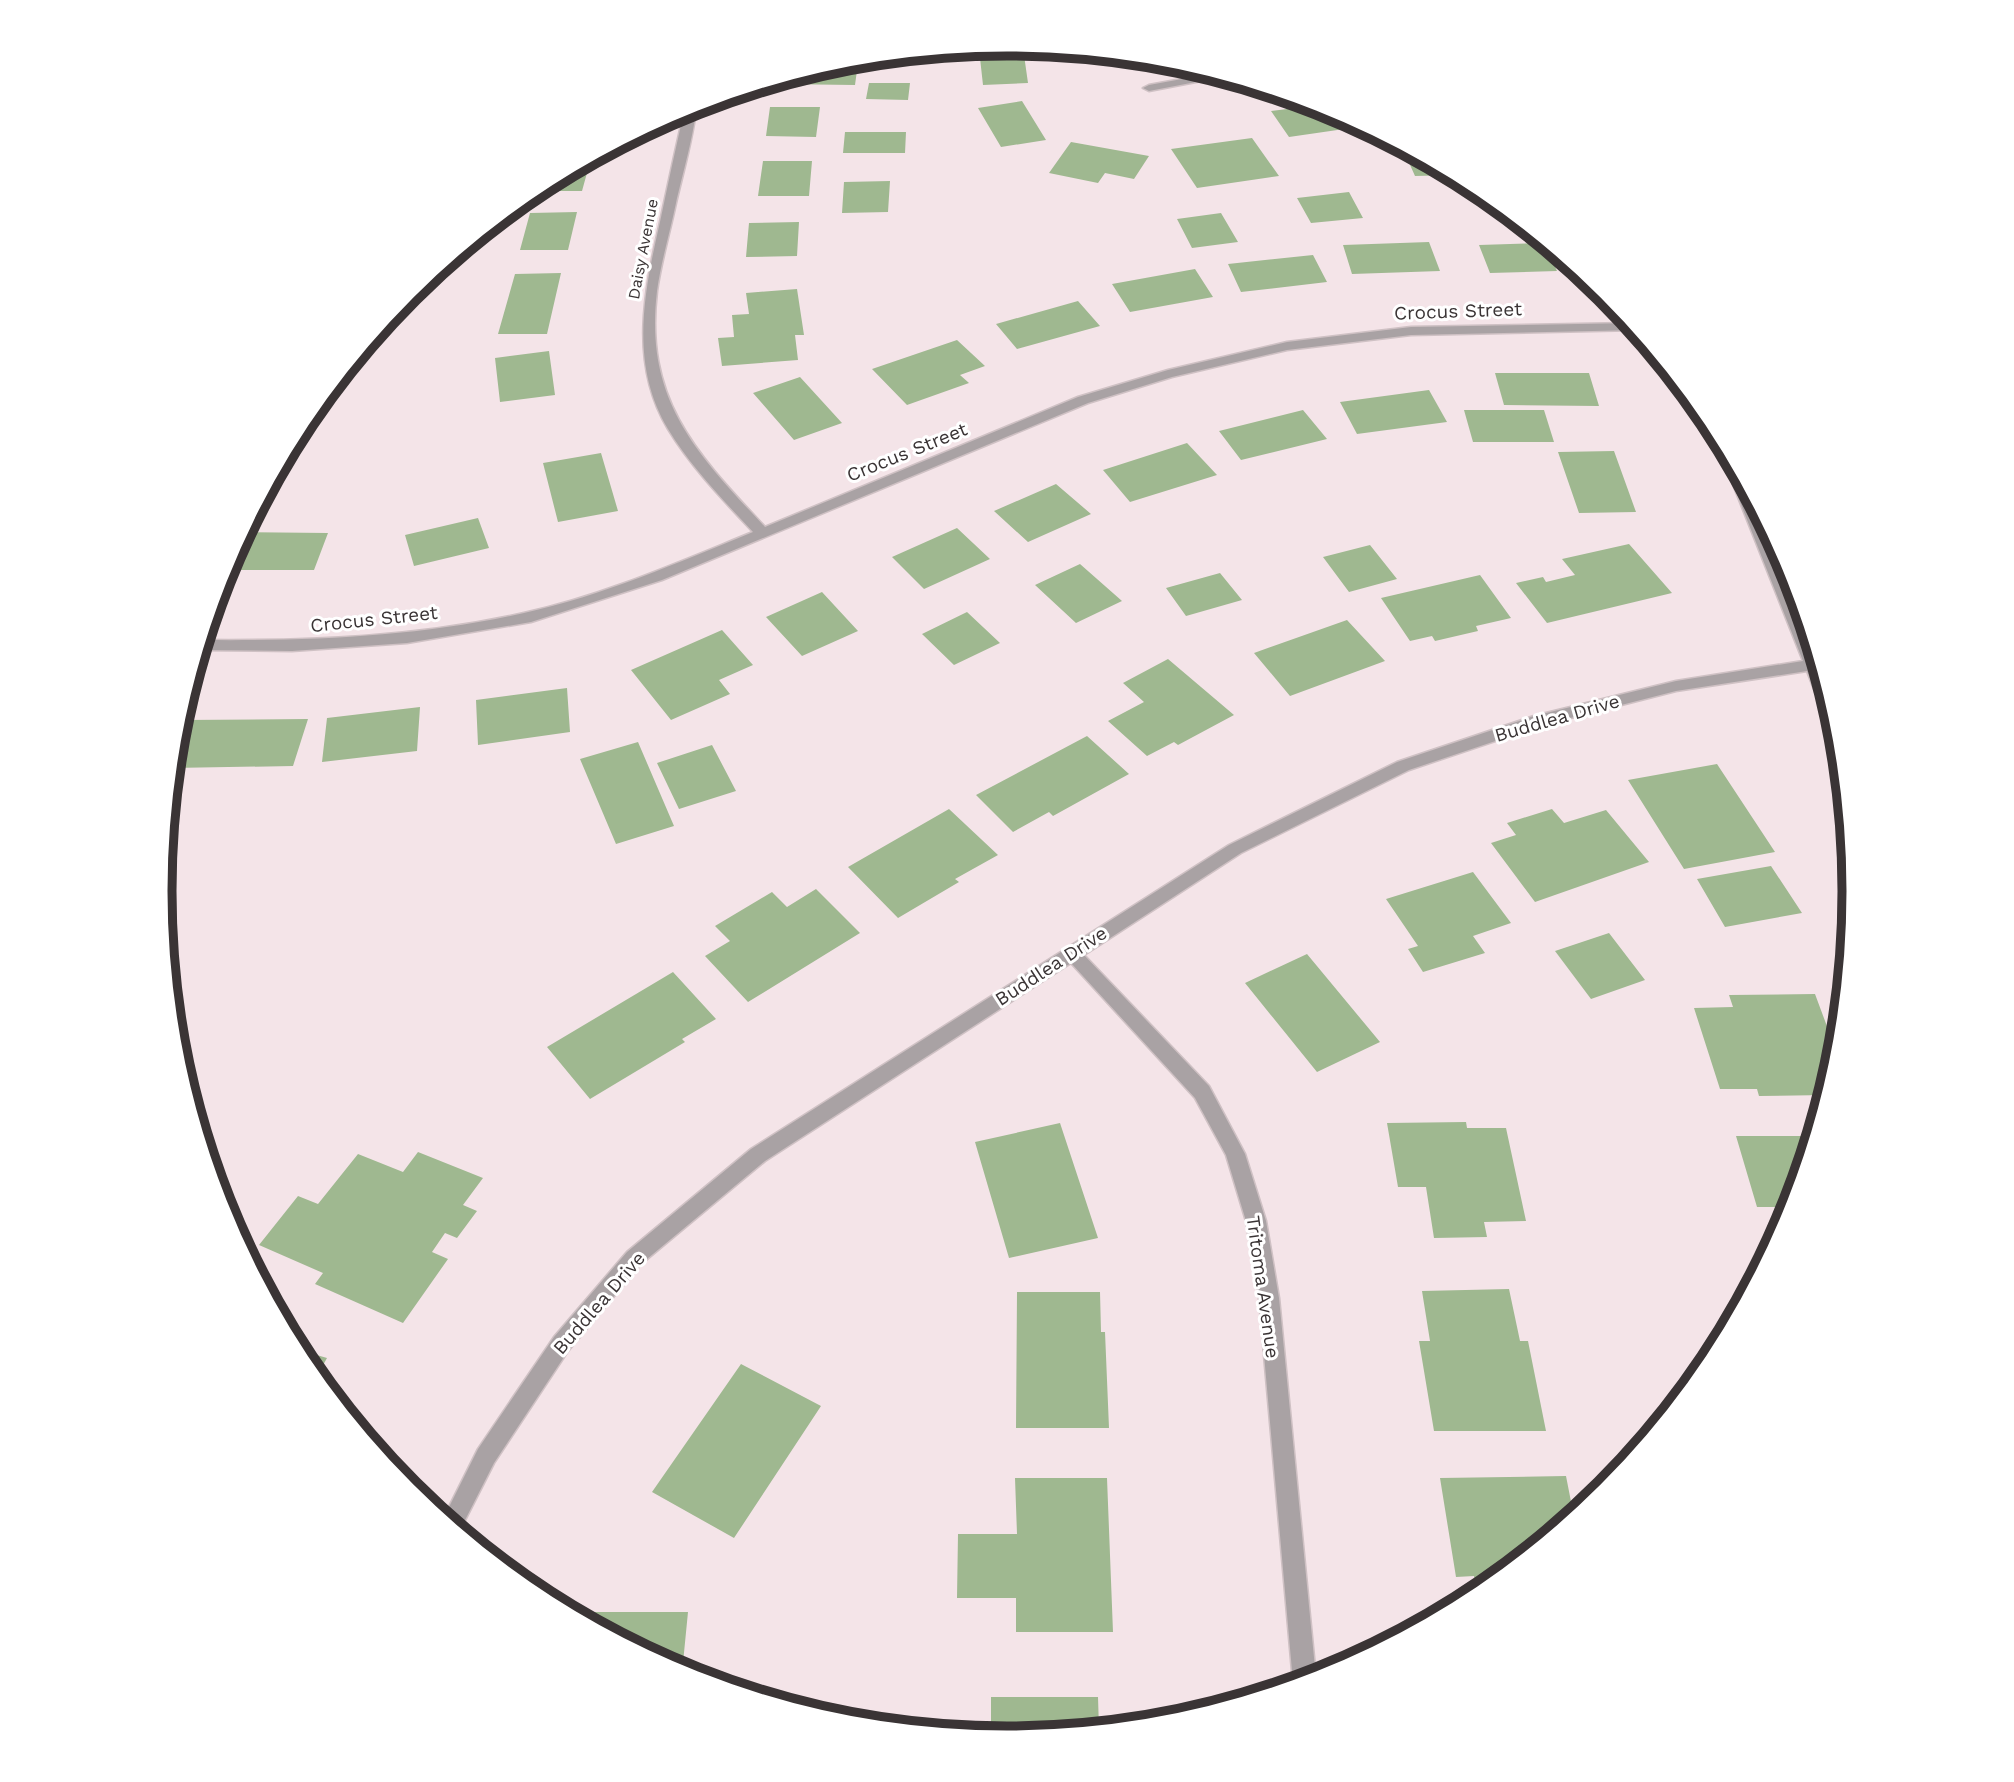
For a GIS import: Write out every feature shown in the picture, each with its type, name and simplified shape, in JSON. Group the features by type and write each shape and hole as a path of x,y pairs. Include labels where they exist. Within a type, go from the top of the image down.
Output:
{"street":[{"path":"1149,88 1200,79"},
{"name":"Daisy Avenue","path":"688,120 651,290 648,333 654,379 674,428 713,480 762,532"},
{"name":"Crocus Street","path":"209,645 292,646 407,638 526,618 657,578 1083,400 1168,374 1287,346 1411,331 1623,327"},
{"path":"1762,536 1792,607"},
{"name":"Buddlea Drive","path":"454,1517 486,1457 561,1344 634,1258 758,1155 1235,849 1403,766 1540,719 1676,686 1811,666"},
{"name":"Tritoma Avenue","path":"1072,953 1202,1092 1238,1165 1256,1221 1269,1298 1304,1671"}],"building":[{"path":"980,57 1024,57 1028,83 983,85"},
{"path":"857,70 855,85 790,84"},
{"path":"869,83 910,83 908,100 866,99"},
{"path":"1022,101 1046,140 1001,147 978,108"},
{"path":"770,107 820,107 816,137 766,136"},
{"path":"1296,108 1346,129 1289,137 1271,111"},
{"path":"845,132 906,132 905,153 843,153"},
{"path":"1252,138 1279,176 1197,188 1171,149"},
{"path":"1071,142 1149,156 1134,179 1105,173 1098,183 1049,173"},
{"path":"1407,159 1437,175 1415,176"},
{"path":"763,161 812,161 809,196 758,196"},
{"path":"588,168 582,191 553,191"},
{"path":"890,181 888,212 842,213 844,182"},
{"path":"1349,192 1363,218 1311,223 1297,198"},
{"path":"577,212 568,250 520,250 530,213"},
{"path":"1221,213 1238,242 1192,248 1177,219"},
{"path":"799,222 797,256 746,257 749,223"},
{"path":"1429,242 1440,271 1352,274 1343,245"},
{"path":"1533,243 1551,257 1557,271 1490,273 1479,245"},
{"path":"1313,255 1327,282 1241,292 1228,264"},
{"path":"1195,269 1213,297 1130,312 1112,284"},
{"path":"561,273 547,334 498,334 515,274"},
{"path":"797,289 804,335 795,335 798,360 722,366 718,338 734,337 732,315 749,314 746,293"},
{"path":"1078,301 1100,326 1017,349 996,324"},
{"path":"957,340 985,366 960,375 969,383 907,405 872,369"},
{"path":"549,351 555,395 500,402 495,358"},
{"path":"1495,373 1589,373 1599,406 1504,405"},
{"path":"800,377 842,423 794,440 753,393"},
{"path":"1429,390 1447,422 1357,434 1340,402"},
{"path":"1303,410 1327,439 1241,460 1219,431"},
{"path":"1464,410 1544,410 1554,442 1473,442"},
{"path":"1187,443 1217,475 1130,502 1103,470"},
{"path":"1614,451 1636,512 1579,513 1558,452"},
{"path":"601,453 618,511 558,522 543,463"},
{"path":"1056,484 1091,514 1028,542 994,511"},
{"path":"478,518 489,548 414,566 405,535"},
{"path":"957,528 990,559 924,589 892,557"},
{"path":"253,532 328,533 314,570 236,570"},
{"path":"1629,544 1672,593 1547,623 1516,583 1543,577 1546,582 1575,575 1562,559"},
{"path":"1370,545 1397,579 1349,592 1323,557"},
{"path":"1080,564 1122,601 1076,623 1035,585"},
{"path":"1220,573 1242,600 1186,616 1166,588"},
{"path":"1480,575 1511,618 1476,626 1478,631 1435,641 1432,636 1410,641 1381,598"},
{"path":"822,592 858,631 802,656 766,617"},
{"path":"967,612 1000,643 954,665 922,634"},
{"path":"1347,620 1385,661 1290,696 1254,653"},
{"path":"722,630 753,665 719,680 730,694 671,720 631,670"},
{"path":"1168,659 1234,715 1178,745 1174,742 1147,756 1108,721 1144,702 1123,683"},
{"path":"567,688 570,732 478,745 476,700"},
{"path":"420,707 417,751 322,762 327,718"},
{"path":"308,719 293,766 181,768 190,720"},
{"path":"1087,736 1129,774 1053,816 1049,812 1013,832 976,795"},
{"path":"638,742 674,826 616,844 580,759"},
{"path":"712,745 736,791 679,809 657,763"},
{"path":"1717,764 1775,852 1684,869 1628,780"},
{"path":"949,809 998,855 955,879 959,882 898,918 848,867"},
{"path":"1552,809 1564,823 1606,810 1649,862 1535,902 1491,843 1516,835 1507,823"},
{"path":"1771,866 1802,913 1725,927 1697,879"},
{"path":"1473,872 1511,923 1473,936 1485,953 1423,972 1408,949 1418,946 1386,899"},
{"path":"816,889 860,933 748,1002 705,956 730,941 715,926 772,892 787,907"},
{"path":"1609,933 1645,980 1591,999 1555,951"},
{"path":"1307,954 1380,1042 1317,1072 1245,983"},
{"path":"673,972 716,1019 682,1039 685,1042 590,1099 547,1047"},
{"path":"1815,994 1829,1033 1817,1095 1759,1096 1757,1089 1720,1089 1694,1008 1733,1007 1729,995"},
{"path":"1466,1122 1467,1128 1506,1128 1526,1221 1484,1222 1487,1237 1434,1238 1426,1187 1398,1187 1387,1123"},
{"path":"1060,1123 1098,1238 1009,1258 975,1142"},
{"path":"1736,1136 1805,1136 1780,1207 1757,1207"},
{"path":"418,1152 483,1178 463,1205 477,1211 457,1238 445,1233 432,1252 448,1259 403,1323 315,1284 323,1273 259,1245 298,1196 318,1204 358,1154 403,1172"},
{"path":"1509,1289 1520,1341 1528,1341 1546,1431 1434,1431 1419,1341 1430,1341 1422,1291"},
{"path":"1017,1292 1100,1292 1101,1332 1105,1332 1109,1428 1016,1428"},
{"path":"312,1354 327,1358 322,1367"},
{"path":"741,1364 821,1406 734,1538 652,1492"},
{"path":"1566,1476 1572,1506 1475,1582 1474,1576 1456,1577 1440,1478"},
{"path":"1015,1478 1107,1478 1113,1632 1016,1632 1016,1598 957,1598 958,1534 1017,1534"},
{"path":"688,1612 683,1660 638,1640 587,1613"},
{"path":"991,1697 1098,1697 1099,1721 991,1725"}]}
